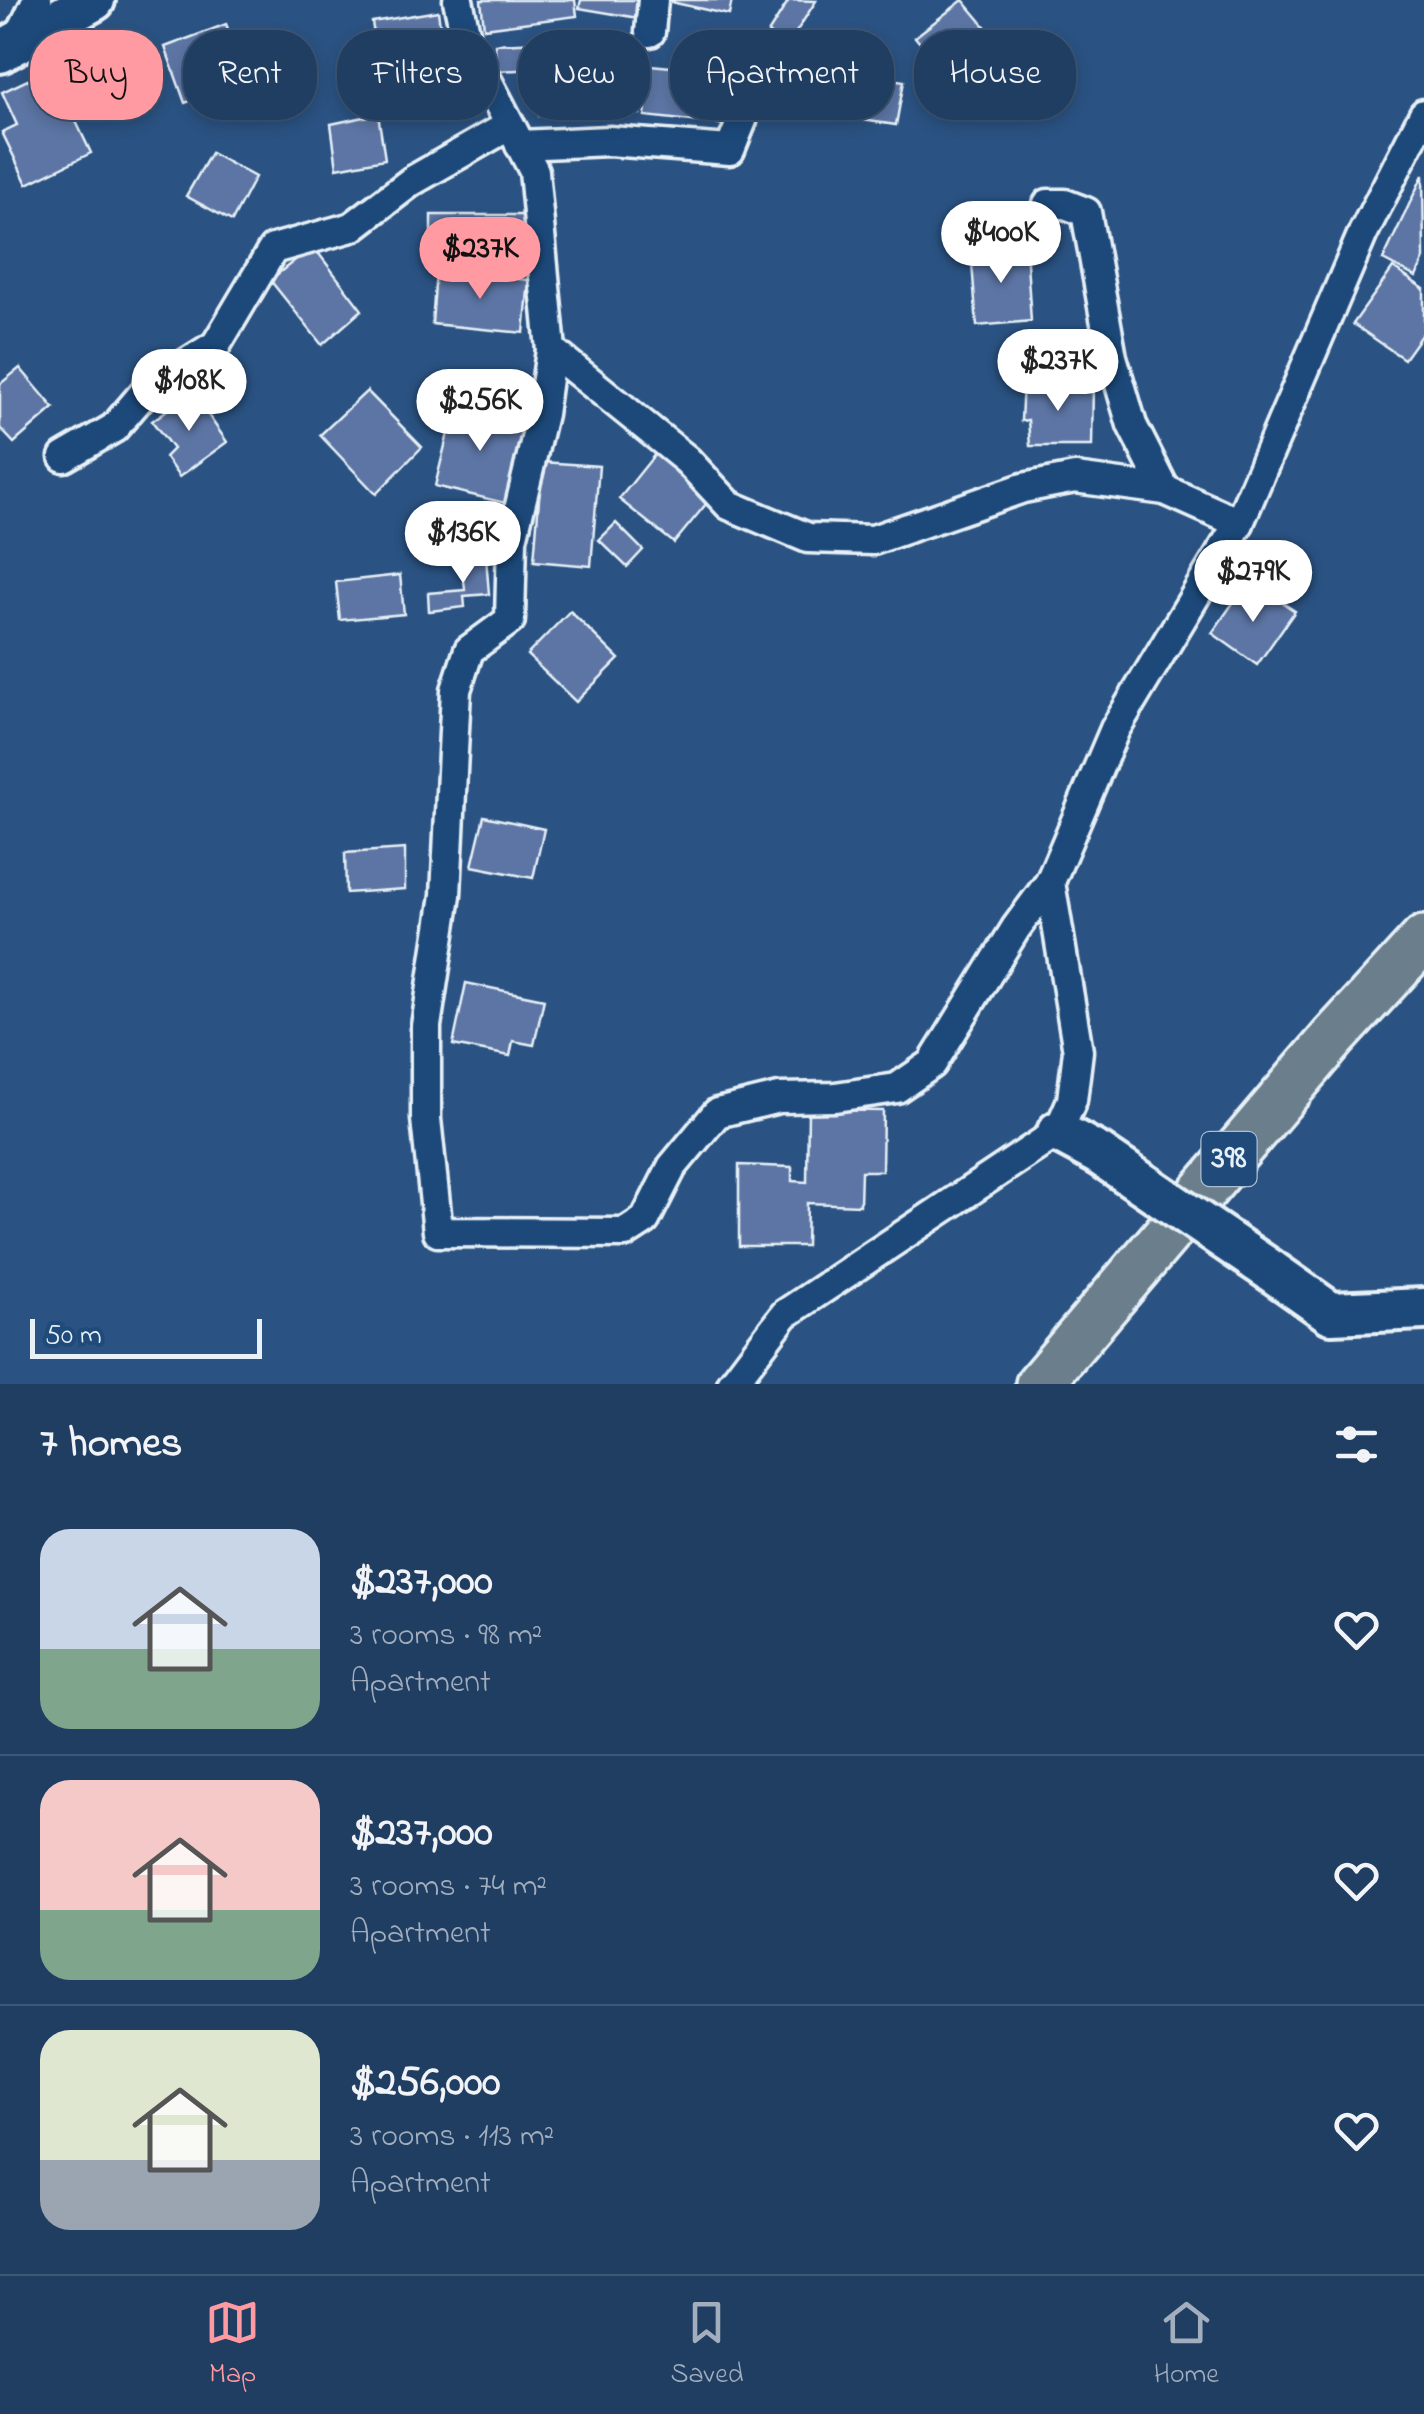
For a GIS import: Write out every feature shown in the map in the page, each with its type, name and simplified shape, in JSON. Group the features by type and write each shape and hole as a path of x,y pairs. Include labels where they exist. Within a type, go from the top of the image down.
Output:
{"main road":[{"name":"398","path":"1039,1384 1334,1037 1424,938"}],"street":[{"path":"8,47 15,0"},
{"path":"8,47 37,0"},
{"path":"8,47 94,0"},
{"path":"458,0 467,42 534,171 551,350 542,414 512,539 510,620 469,650 456,690 446,895 426,1026 426,1120 438,1232 626,1233 645,1220 672,1167 717,1113 780,1098 835,1097 897,1088 932,1064 1016,928 1050,882 1115,728 1239,524 1363,233 1424,114"},
{"path":"650,32 653,0"},
{"path":"64,457 114,428 150,386 216,345 273,249 352,227 412,181 515,135 730,150 742,120"},
{"path":"1048,204 1066,204 1086,212 1112,356 1132,426 1165,490"},
{"path":"551,350 687,460 729,505 808,538 873,540 1023,488 1076,478 1165,490 1239,524"},
{"path":"732,1384 785,1314 1006,1171 1058,1132 1072,1100 1078,1051 1050,882"},
{"path":"1058,1132 1099,1154 1330,1313 1424,1309"}],"building":[{"path":"481,0 575,0 577,16 484,28"},
{"path":"581,0 641,0 638,18 579,8"},
{"path":"662,0 732,0 729,15"},
{"path":"789,0 816,1 797,30 770,30"},
{"path":"963,0 988,30 924,30"},
{"path":"438,11 441,30 373,30 372,22"},
{"path":"183,40 183,97 165,47"},
{"path":"518,43 518,70 498,71 498,44"},
{"path":"650,65 670,67 670,119 650,117"},
{"path":"30,79 30,120 75,120 91,153 27,184 2,132 17,125 2,92"},
{"path":"894,80 904,81 896,125 862,120 894,120"},
{"path":"379,120 385,159 337,168 331,124"},
{"path":"682,120 720,120 720,124"},
{"path":"211,153 255,177 232,221 186,196"},
{"path":"1423,175 1424,259 1416,277 1383,260"},
{"path":"431,215 526,215 526,255 431,256"},
{"path":"313,246 362,310 322,345 270,280"},
{"path":"1026,248 1031,321 977,326 971,251"},
{"path":"1393,268 1424,289 1424,331 1404,359 1353,324"},
{"path":"436,271 529,280 524,333 432,324"},
{"path":"20,368 54,408 14,443 0,428 0,384"},
{"path":"1023,382 1093,384 1092,446 1030,446 1028,420 1021,421"},
{"path":"367,391 422,447 376,494 320,435"},
{"path":"192,392 227,442 179,477 165,457 173,449 152,421"},
{"path":"455,405 524,421 505,503 435,486"},
{"path":"656,453 711,498 674,543 619,499"},
{"path":"542,462 599,466 591,566 534,561"},
{"path":"616,523 643,550 627,567 599,540"},
{"path":"486,557 489,594 464,596 465,607 429,611 428,593 465,590 462,559"},
{"path":"400,575 404,614 340,620 336,582"},
{"path":"1266,592 1295,611 1257,665 1212,633 1240,593 1256,605"},
{"path":"570,611 619,659 576,702 527,655"},
{"path":"484,816 544,829 533,878 472,866"},
{"path":"405,849 405,889 346,893 345,853"},
{"path":"466,983 544,999 534,1045 513,1041 510,1056 453,1045"},
{"path":"808,1110 883,1111 882,1171 861,1171 860,1205 807,1203 806,1246 739,1246 739,1165 792,1167 792,1181 807,1182"}]}
